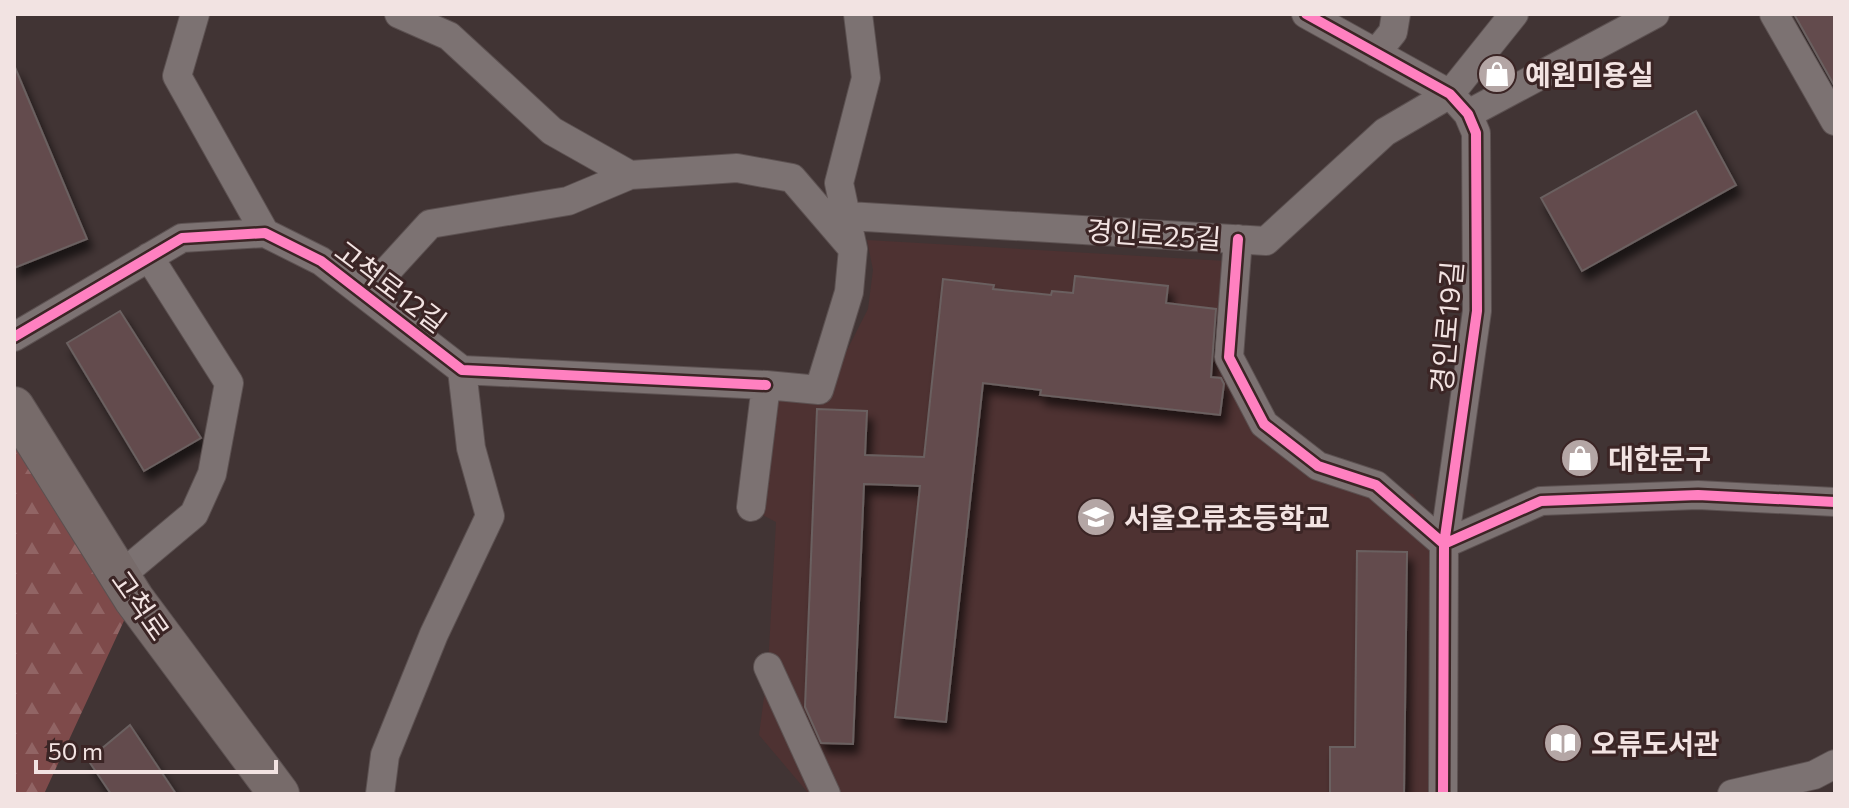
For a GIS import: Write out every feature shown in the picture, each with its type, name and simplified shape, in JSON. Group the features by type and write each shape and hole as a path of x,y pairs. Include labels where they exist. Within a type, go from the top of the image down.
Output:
{"main road":[{"name":"고척로","path":"14,407 134,599 279,794"}],"street":[{"path":"14,337 182,238 265,233 177,76 195,14"},
{"path":"399,14 449,36 552,131 630,175"},
{"path":"380,794 385,755 434,634 490,516 471,448 462,370 819,390 849,292 853,249 839,183 866,78 858,14"},
{"path":"1306,14 1459,104 1655,14"},
{"path":"1376,53 1393,32 1396,14"},
{"name":"경인로25길","path":"848,216 1266,241 1385,132 1459,104 1514,14"},
{"path":"1774,14 1835,121"},
{"name":"경인로19길","path":"1443,794 1444,544 1477,311 1476,133 1459,104"},
{"name":"고척로12길","path":"365,295 430,224 568,201 630,175 737,168 792,178 853,249"},
{"name":"고척로12길","path":"265,233 321,261 462,370"},
{"path":"1238,239 1229,357 1264,424 1318,466 1376,485 1444,544 1541,501 1698,495 1835,502"},
{"path":"120,576 194,514 212,474 229,383 149,257"},
{"path":"751,507 766,385"},
{"path":"768,667 826,794"},
{"path":"1732,794 1814,775 1835,764"}],"shaded area":[{"name":"서울오류초등학교","path":"867,240 1226,261 1229,357 1264,424 1376,485 1413,494 1444,544 1443,794 809,794 759,735 768,667 776,522 757,512 769,399 823,397 868,309 873,270"}],"green space":[{"path":"14,407 134,599 44,794 14,794"}],"building":[{"path":"1794,14 1835,14 1835,87"},
{"path":"14,65 87,239 14,268"},
{"path":"1696,111 1736,185 1582,271 1541,198"},
{"path":"1075,276 1168,286 1166,303 1216,309 1211,377 1221,378 1224,384 1220,415 1040,395 1041,390 983,383 946,722 895,717 920,486 864,484 853,744 821,743 805,707 817,409 867,411 865,455 924,457 943,279 994,285 993,289 1051,295 1052,291 1073,293"},
{"path":"120,311 201,438 144,471 67,343"},
{"path":"1357,551 1407,552 1404,794 1330,794 1330,747 1355,747"},
{"path":"130,725 176,794 111,794 88,760"}],"cycle path":[{"path":"1306,14 1450,94 1468,114 1476,133 1477,311 1444,544 1443,794"},
{"path":"14,337 182,238 265,233 321,261 462,370 766,385"},
{"path":"1238,239 1229,357 1264,424 1318,466 1376,485 1444,544 1541,501 1698,495 1835,502"}],"place":[{"name":"예원미용실","path":"1497,74"},
{"name":"대한문구","path":"1580,458"},
{"name":"서울오류초등학교","path":"1096,517"},
{"name":"오류도서관","path":"1563,743"}]}
